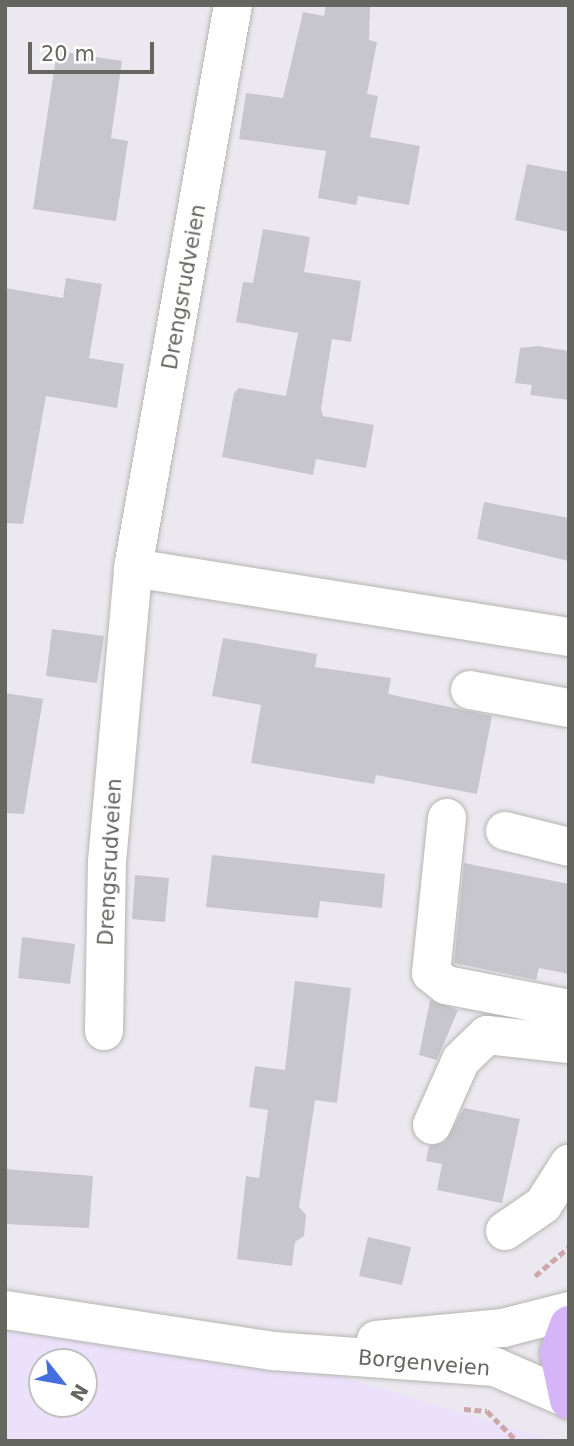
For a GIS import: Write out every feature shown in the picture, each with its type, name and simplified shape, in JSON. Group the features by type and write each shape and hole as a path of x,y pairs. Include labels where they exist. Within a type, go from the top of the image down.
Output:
{"main road":[{"path":"569,1325 559,1353 569,1400"}],"street":[{"name":"Drengsrudveien","path":"104,1031 107,862 133,568 233,5"},
{"path":"133,568 569,637"},
{"path":"470,690 569,708"},
{"path":"447,818 431,973 446,985 569,1009"},
{"path":"505,831 569,847"},
{"path":"432,1125 461,1060 486,1035 569,1044"},
{"path":"505,1231 542,1205 569,1164"},
{"name":"Borgenveien","path":"5,1310 273,1350 495,1367 569,1400"},
{"name":"Borgenveien","path":"273,1350 503,1328 569,1311"}],"path":[{"path":"487,1411 517,1441"}],"shaded area":[{"path":"5,1317 271,1356 556,1441 5,1441"}],"building":[{"path":"326,5 370,5 369,40 377,42 367,94 378,96 370,137 420,146 409,205 358,196 356,205 318,198 326,151 239,139 246,93 283,98 303,12 324,16"},
{"path":"57,51 122,61 111,138 128,141 116,221 33,209"},
{"path":"527,164 569,172 569,232 515,220"},
{"path":"263,229 310,237 304,272 361,281 351,342 332,339 321,409 323,416 374,425 366,468 316,459 313,475 222,457 234,393 239,388 286,396 298,333 236,322 243,282 253,283"},
{"path":"66,278 102,284 89,358 124,364 117,408 46,396 23,524 5,523 5,288 63,298"},
{"path":"538,346 569,351 569,400 530,395 532,385 515,383 520,348"},
{"path":"484,502 569,518 569,561 477,539"},
{"path":"52,629 104,636 97,683 46,676"},
{"path":"223,638 317,654 315,667 391,678 388,694 492,716 477,794 376,775 374,784 251,763 261,705 212,696"},
{"path":"5,693 43,699 24,814 5,813"},
{"path":"212,855 385,874 382,908 320,901 318,918 206,907"},
{"path":"464,863 569,884 569,974 539,968 536,980 454,963"},
{"path":"135,875 169,878 165,922 132,919"},
{"path":"22,937 75,944 70,984 18,978"},
{"path":"295,981 351,988 337,1103 315,1100 299,1207 306,1215 304,1236 295,1242 292,1266 237,1259 246,1176 259,1178 268,1110 249,1107 255,1066 285,1070"},
{"path":"430,1000 458,1010 437,1060 419,1055"},
{"path":"464,1108 520,1119 502,1203 437,1190 442,1164 426,1161 429,1146 445,1142"},
{"path":"5,1169 93,1176 89,1228 5,1224"},
{"path":"368,1237 411,1247 402,1285 359,1276"}]}
